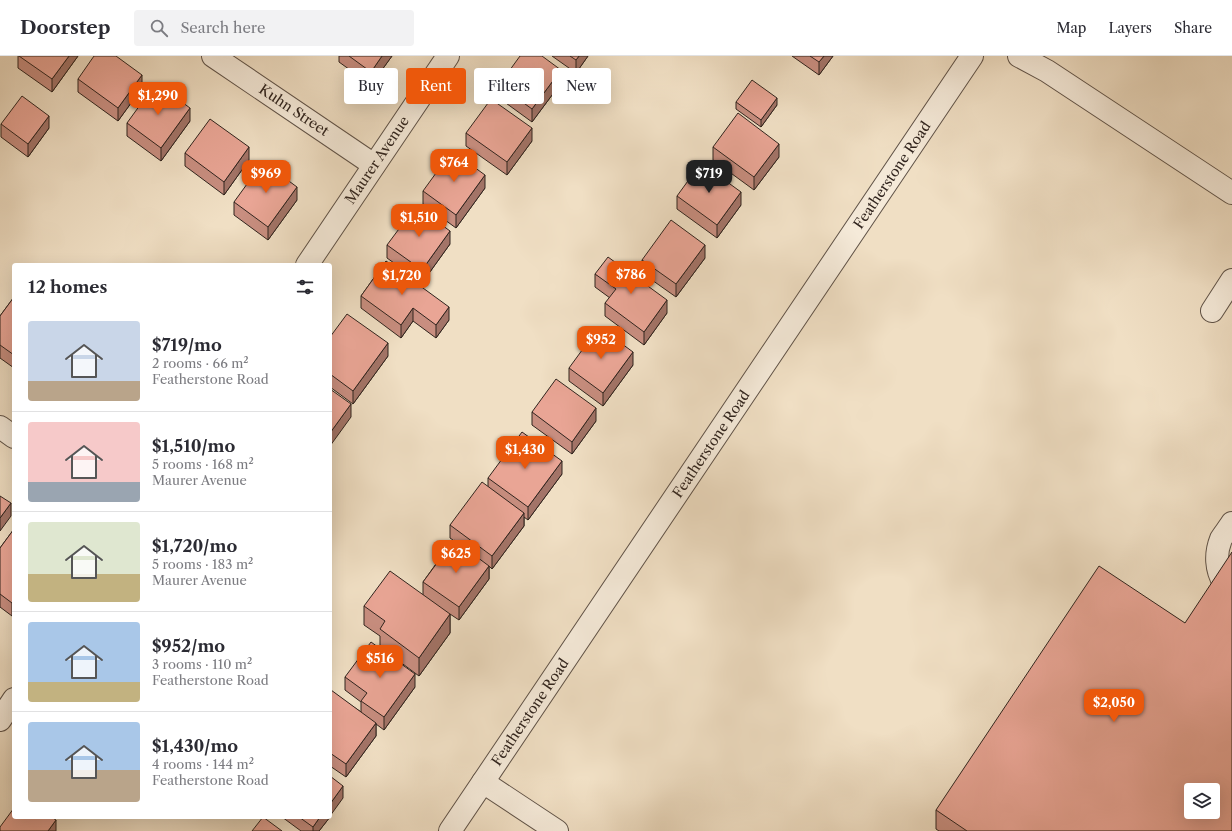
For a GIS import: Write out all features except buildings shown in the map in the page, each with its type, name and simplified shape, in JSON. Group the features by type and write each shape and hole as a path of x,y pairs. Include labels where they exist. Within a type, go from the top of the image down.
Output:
{"street":[{"name":"Kuhn Street","path":"213,56 374,165"},
{"name":"Maurer Avenue","path":"308,263 448,56"},
{"name":"Featherstone Road","path":"450,831 972,56"},
{"path":"1019,56 1047,70 1232,193"},
{"path":"1212,311 1232,280"},
{"path":"0,428 12,436"},
{"path":"1224,583 1218,573 1217,556 1221,539 1232,523"},
{"path":"0,720 12,703"},
{"path":"483,782 557,831"}]}
